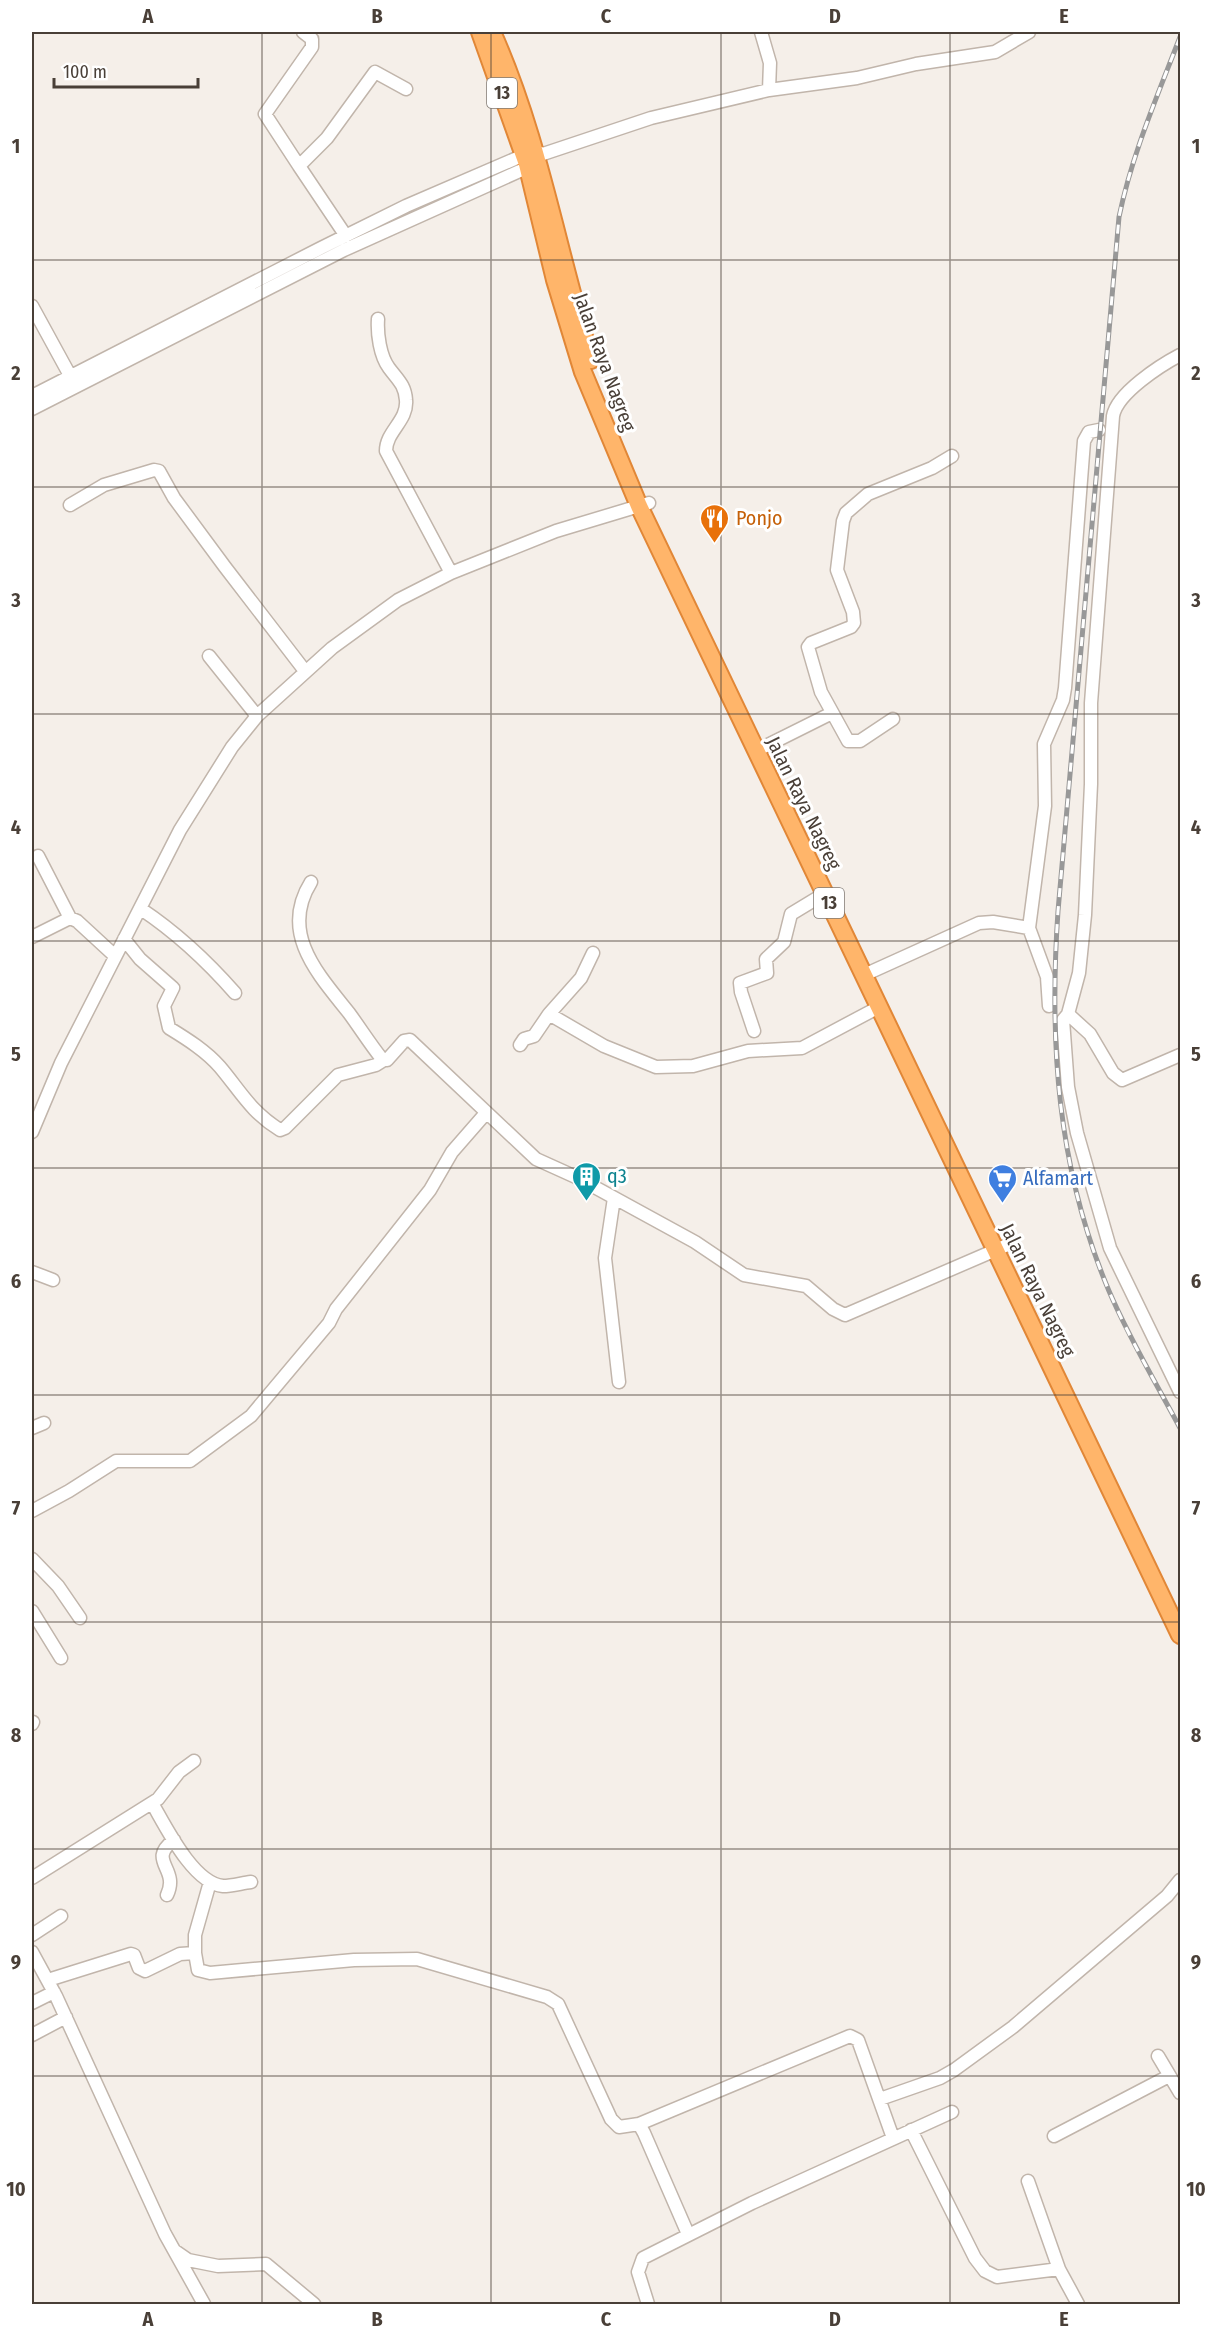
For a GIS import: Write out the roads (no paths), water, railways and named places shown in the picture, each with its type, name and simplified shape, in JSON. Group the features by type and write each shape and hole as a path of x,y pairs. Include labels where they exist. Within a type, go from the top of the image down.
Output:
{"highway":[{"name":"Jalan Raya Nagreg","path":"480,32 534,158"},
{"name":"Jalan Raya Nagreg","path":"492,32 511,75 593,367 644,504 824,894 868,973 879,1007 1180,1608"},
{"name":"Jalan Raya Nagreg","path":"644,504 764,747 1180,1635"}],"street":[{"path":"291,32 312,47"},
{"path":"303,32 311,38 312,47 265,114 346,236"},
{"path":"761,32 770,63 769,90"},
{"path":"32,396 73,381 365,233 534,158 651,118 769,90 857,78 916,64 995,52 1029,32"},
{"path":"298,165 327,138 375,72 406,89"},
{"path":"32,410 73,381 346,236 365,233"},
{"path":"32,306 73,381"},
{"path":"378,319 378,334 386,363 403,383 407,404 402,419 388,440 386,451 451,573"},
{"path":"1180,355 1163,364 1128,393 1116,406 1109,426 1091,703 1091,784 1085,915 1079,973 1068,1014 1063,1020 1068,1087 1083,1158 1110,1248 1180,1392"},
{"path":"1049,1006 1047,977 1029,928 1045,806 1044,744 1063,700 1065,688 1084,441 1089,432 1109,426"},
{"path":"893,719 872,735 852,743 846,740 830,714 817,684 808,647 811,643 851,627 855,620 837,570 844,517 868,494 932,468 952,456"},
{"path":"70,504 104,485 154,470 159,471 174,498 304,671"},
{"path":"32,1132 61,1063 192,811 232,747 256,716 304,671 383,609 451,573 556,531 644,504"},
{"path":"209,656 256,716"},
{"path":"764,747 830,714"},
{"path":"38,856 70,918 77,921 115,956"},
{"path":"311,882 299,906 299,926 305,946 320,979 384,1060"},
{"path":"754,1031 740,983 766,973 766,959 784,942 791,914 824,894"},
{"path":"141,909 202,956 235,993"},
{"path":"32,937 70,918"},
{"path":"868,973 979,923 993,922 1029,928"},
{"path":"124,939 140,959 173,988 164,1006 169,1028 194,1043 216,1063 253,1110 280,1130 285,1128 338,1075 376,1065 390,1058 406,1040 411,1040 536,1159 695,1242 744,1275 806,1286 833,1310 845,1314 999,1248"},
{"path":"520,1045 524,1040 534,1036 549,1014 581,978 593,952"},
{"path":"549,1014 604,1046 646,1065 666,1067 693,1066 748,1051 802,1048 879,1007"},
{"path":"1068,1014 1090,1034 1113,1073 1122,1080 1180,1055"},
{"path":"32,1511 116,1461 190,1461 251,1416 328,1323 336,1309 430,1190 452,1152 486,1113"},
{"path":"614,1198 605,1258 619,1383"},
{"path":"32,1272 53,1280"},
{"path":"32,1428 44,1424"},
{"path":"33,1563 58,1586 80,1618"},
{"path":"32,1611 61,1658"},
{"path":"32,1878 152,1803 167,1791 179,1772 194,1761"},
{"path":"152,1803 197,1872 210,1882 224,1886 251,1882"},
{"path":"167,1895 170,1875 161,1855 163,1848 174,1840"},
{"path":"880,2099 940,2078 962,2064 1021,2019 1167,1896 1180,1880"},
{"path":"210,1882 195,1935 198,1970 210,1973 354,1960 417,1959 547,1996 558,2004 611,2119 619,2127 639,2124 847,2036 858,2040 893,2138"},
{"path":"32,1935 61,1916"},
{"path":"32,1952 44,1979 66,2017 174,2250 204,2304"},
{"path":"32,2003 44,1979 131,1954 135,1955 139,1968 145,1971 180,1954 195,1953"},
{"path":"32,2035 66,2017"},
{"path":"1158,2056 1180,2093"},
{"path":"1054,2136 1169,2076"},
{"path":"648,2304 638,2272 640,2262 651,2253 952,2112"},
{"path":"639,2124 688,2234"},
{"path":"911,2130 975,2258 985,2271 997,2277 1059,2269"},
{"path":"1028,2181 1059,2269 1078,2304"},
{"path":"174,2250 188,2260 218,2266 266,2264 314,2304"}],"railway":[{"path":"1180,37 1138,148 1119,217 1055,960 1056,1056 1068,1151 1078,1198 1109,1291 1125,1326 1180,1428"}],"place":[{"name":"Ponjo","path":"715,544"},
{"name":"q3","path":"586,1202"},
{"name":"Alfamart","path":"1002,1204"}]}
